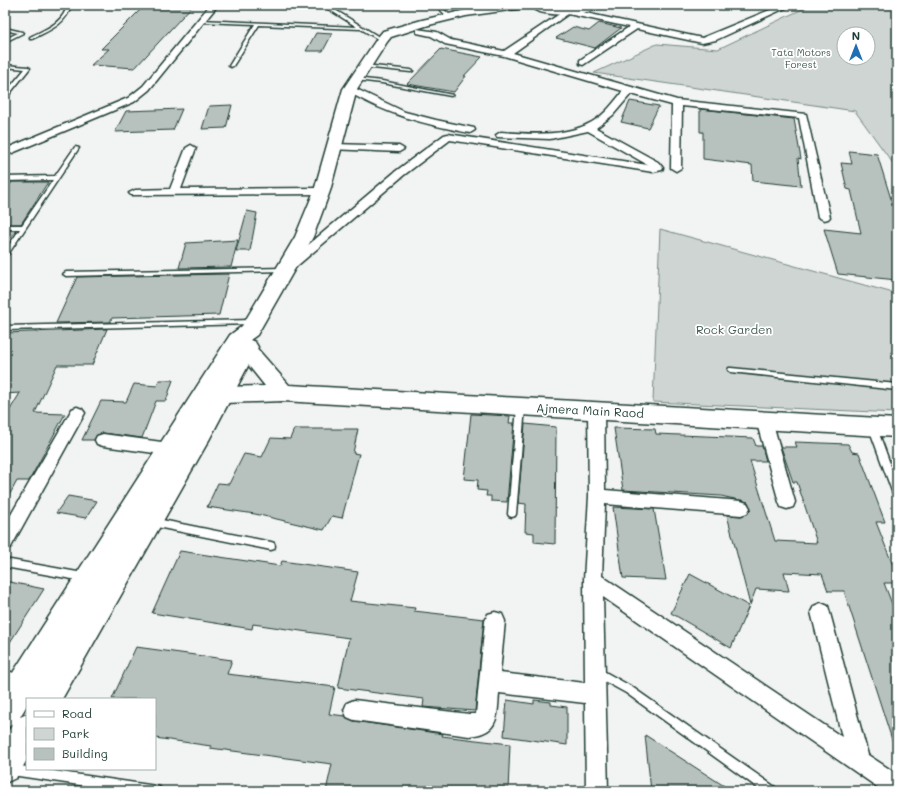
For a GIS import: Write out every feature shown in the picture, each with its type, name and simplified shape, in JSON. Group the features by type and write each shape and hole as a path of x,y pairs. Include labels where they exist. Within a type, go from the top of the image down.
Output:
{"main road":[{"path":"46,698 150,521 214,393 304,237 322,191 334,147 357,78 382,40 387,34 400,29 450,17 530,7"},
{"path":"382,40 469,18 530,7"},
{"path":"5,713 15,678 89,578 170,449 214,393"},
{"path":"5,768 26,732"}],"street":[{"path":"5,153 131,100 146,88 214,5"},
{"path":"506,54 568,11 586,8 590,10 597,5"},
{"path":"530,7 568,11 694,40 707,40 788,5"},
{"path":"583,62 634,27"},
{"path":"420,31 434,34 448,42 506,54 677,103 803,116 824,217"},
{"path":"357,78 380,105 416,118 494,134 539,137 588,127 598,123 629,90"},
{"path":"676,168 677,103"},
{"path":"285,270 400,173 448,137 653,169 658,168 654,164 588,127"},
{"path":"334,147 399,149"},
{"path":"174,192 191,148"},
{"path":"135,193 322,191"},
{"path":"246,337 283,393"},
{"name":"Ajmera Main Raod","path":"214,393 283,393 897,428"},
{"path":"596,410 597,496 593,580 597,791"},
{"path":"5,541 77,413"},
{"path":"764,420 788,502"},
{"path":"102,440 170,449"},
{"path":"597,496 741,508"},
{"path":"593,580 897,787"},
{"path":"821,612 859,760"},
{"path":"354,710 469,725 480,724 486,719 495,621"},
{"path":"490,682 595,694"}],"lane":[{"path":"31,38 64,18 69,9 69,5"},
{"path":"324,5 382,40"},
{"path":"437,5 450,17"},
{"path":"200,21 363,28"},
{"path":"231,66 258,23"},
{"path":"5,28 21,33 5,41"},
{"path":"5,66 28,68 5,96"},
{"path":"357,78 411,71"},
{"path":"357,78 451,95"},
{"path":"5,255 77,148"},
{"path":"5,179 56,178"},
{"path":"5,228 24,227"},
{"path":"66,274 285,270"},
{"path":"5,328 246,337"},
{"path":"731,370 897,387"},
{"path":"512,514 521,406"},
{"path":"873,427 897,494"},
{"path":"150,521 271,546"},
{"path":"5,563 89,578"},
{"path":"594,671 629,690 770,791"},
{"path":"5,768 156,791"}],"green space":[{"name":"Tata Motors Forest","path":"811,5 897,5 897,169 855,111 594,73 657,44 718,49"},
{"name":"Rock Garden","path":"660,229 897,294 897,413 653,402"}],"building":[{"path":"145,5 193,5 135,68 91,65 109,49 101,49"},
{"path":"599,23 621,28 595,48 556,38 573,27 589,31"},
{"path":"316,33 332,34 323,51 306,51"},
{"path":"441,49 482,57 464,76 466,76 454,92 407,84"},
{"path":"630,101 659,106 648,128 621,122"},
{"path":"232,105 226,128 202,129 209,106"},
{"path":"182,109 173,130 115,132 126,111"},
{"path":"700,109 794,119 801,159 798,158 801,186 753,181 752,165 703,159 703,132 700,132"},
{"path":"849,151 877,154 892,202 897,203 897,280 838,274 824,229 861,233 851,190 847,189 841,163 852,164"},
{"path":"12,182 48,182 21,224 5,224 5,192"},
{"path":"247,211 257,213 250,251 236,251"},
{"path":"5,230 16,230 5,248"},
{"path":"238,240 231,267 179,268 186,243"},
{"path":"229,274 219,315 112,318 110,322 56,323 77,277"},
{"path":"107,329 92,365 57,365 35,413 65,414 29,481 17,481 5,503 5,418 20,393 5,394 5,333"},
{"path":"159,380 173,380 166,401 156,401 142,438 103,433 97,435 94,440 82,440 101,401 126,402 134,384 157,386"},
{"path":"471,414 510,416 509,423 514,423 507,502 491,501 491,496 486,496 487,491 477,490 478,480 464,479"},
{"path":"525,424 556,427 555,544 534,542 534,533 525,532 526,504 518,503"},
{"path":"614,428 655,429 656,434 753,438 756,446 762,446 766,461 750,461 775,541 817,543 797,482 793,482 781,447 797,447 795,442 848,444 852,452 859,453 885,522 876,522 897,576 897,583 884,583 897,617 897,746 894,746 844,591 828,591 822,574 784,572 789,591 756,589 750,605 727,515 741,516 747,514 751,509 748,502 721,496 623,490"},
{"path":"294,429 358,429 353,453 359,454 342,518 332,516 324,530 255,514 207,507 218,483 229,484 244,454 262,457 271,438 290,439"},
{"path":"68,496 97,501 86,518 56,513"},
{"path":"613,507 654,509 666,580 623,578"},
{"path":"180,551 280,566 282,561 358,572 350,601 415,608 414,611 484,619 475,711 423,707 424,699 338,688 349,638 253,624 252,629 152,613"},
{"path":"690,574 749,606 731,648 671,613"},
{"path":"5,581 44,589 5,650"},
{"path":"136,647 232,660 227,674 335,687 329,714 345,716 354,721 443,734 442,736 510,744 508,791 326,791 332,764 210,748 211,746 156,738 156,698 112,698"},
{"path":"507,700 534,704 534,700 551,702 551,705 567,707 567,745 504,736"},
{"path":"645,735 732,791 651,791"}]}
